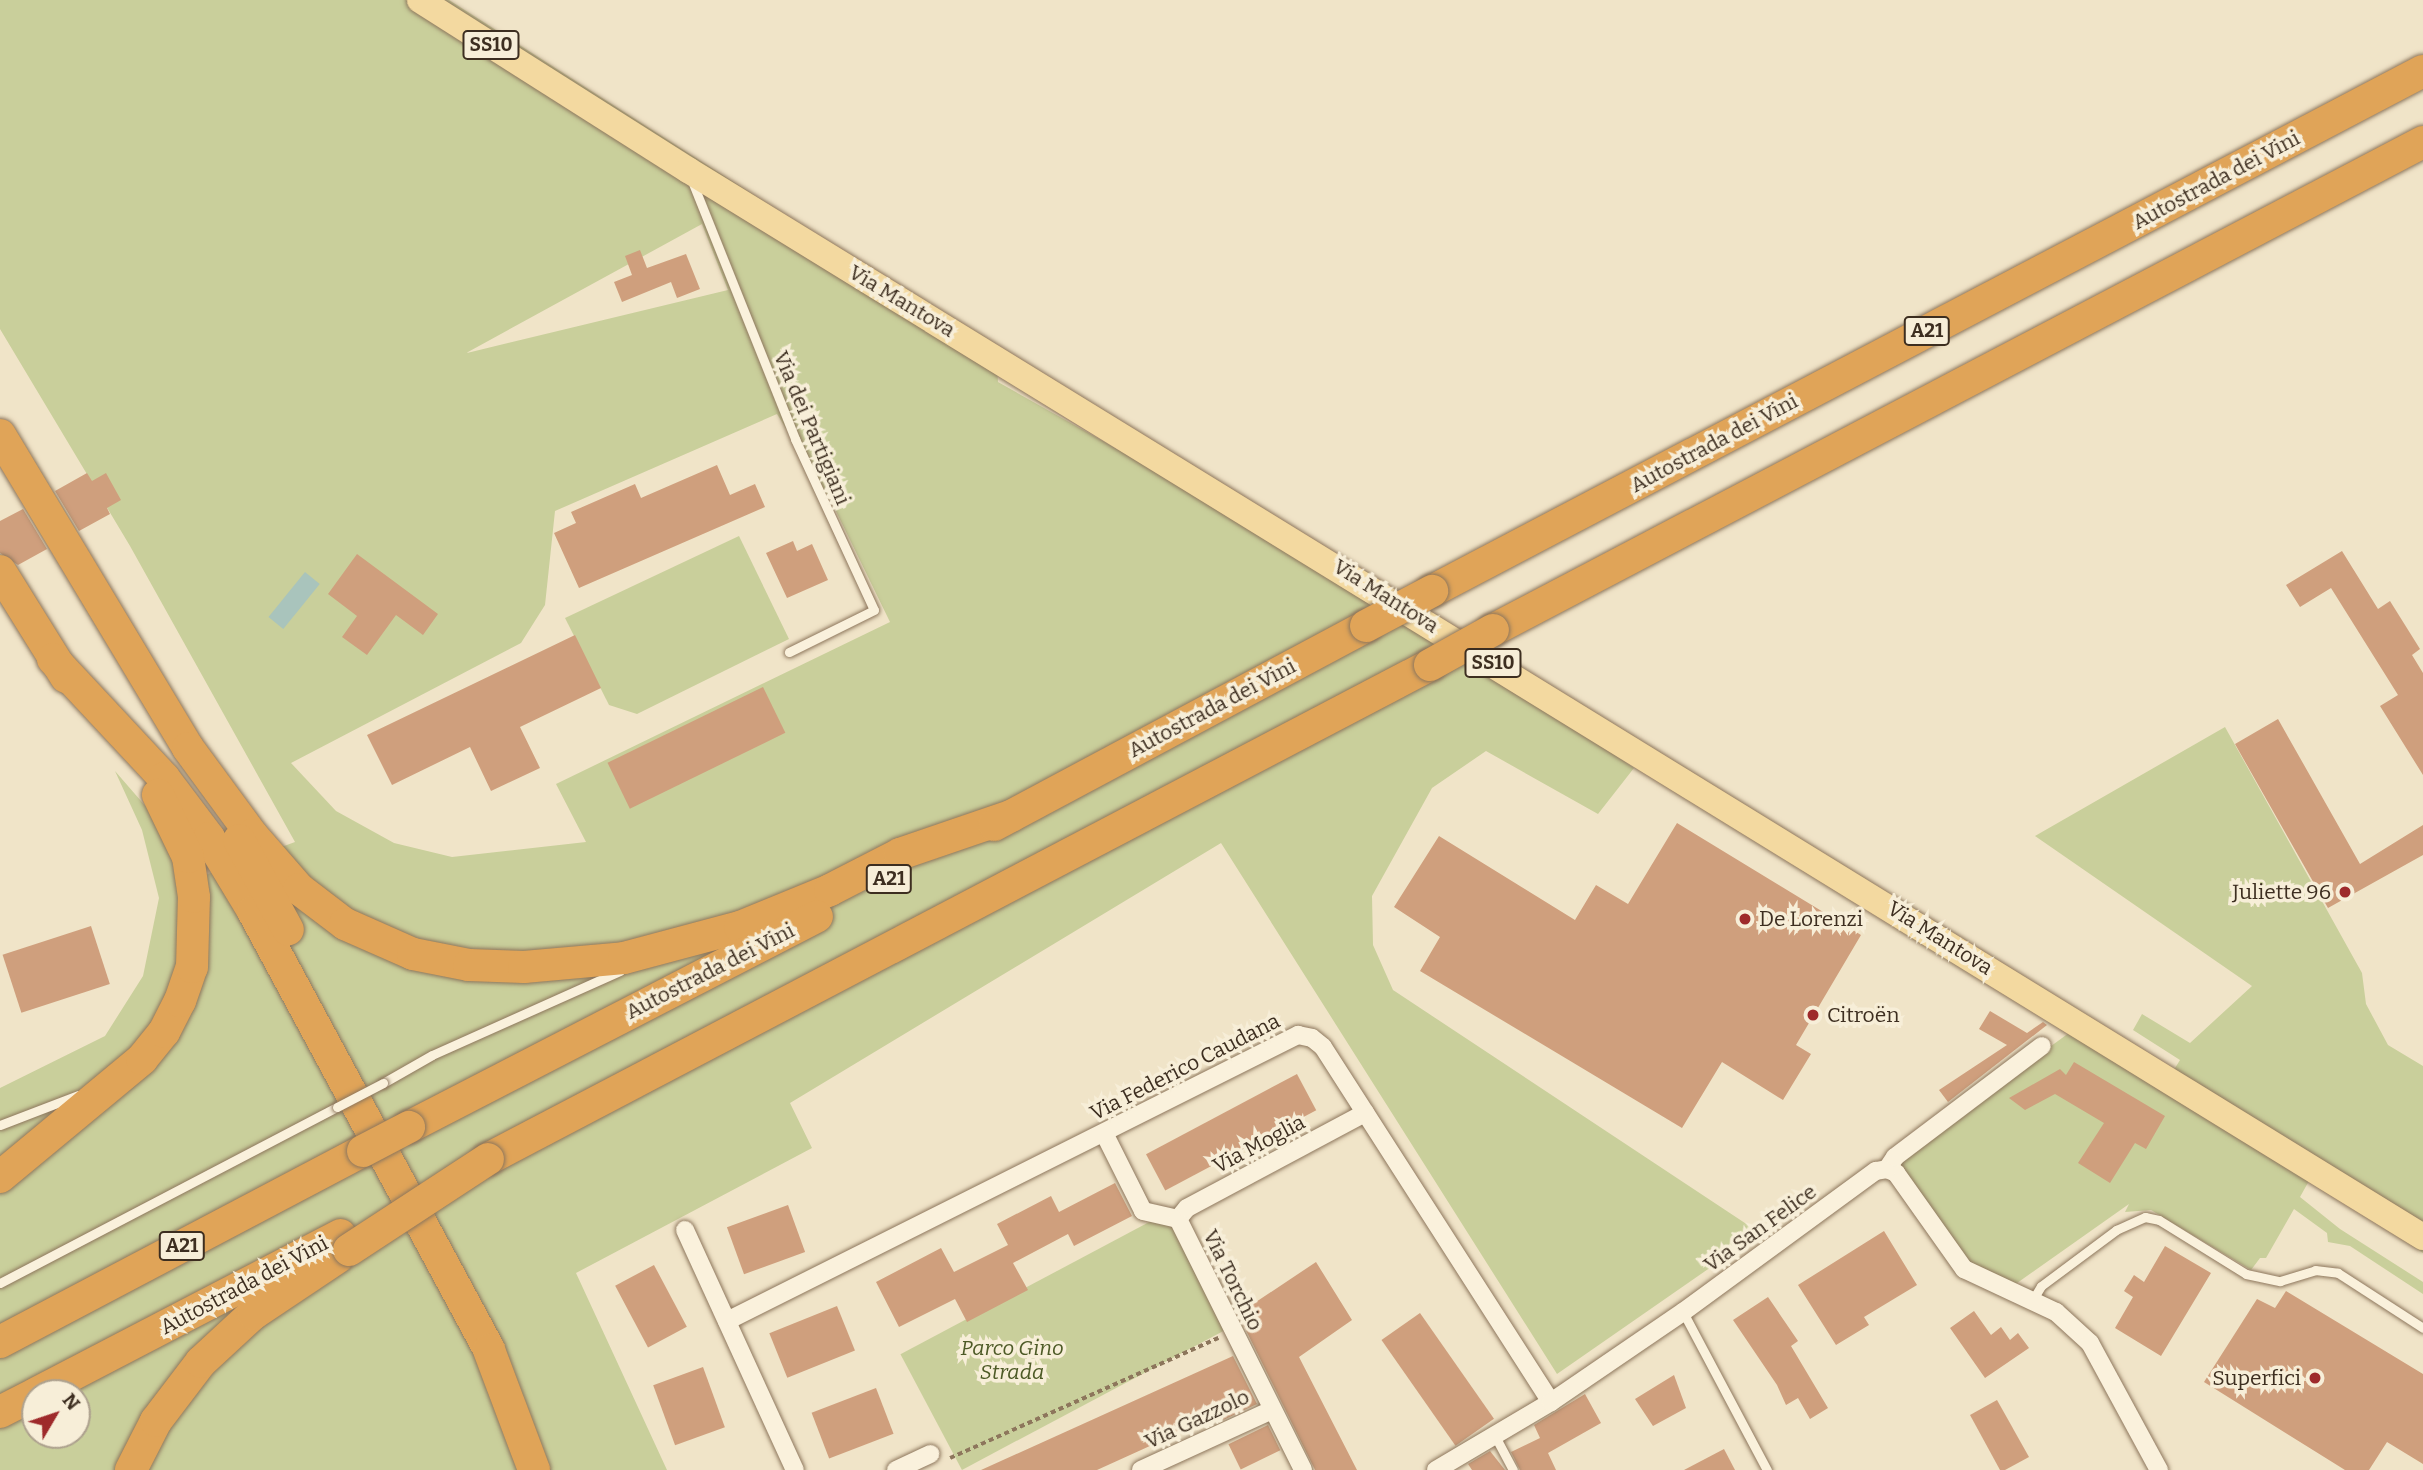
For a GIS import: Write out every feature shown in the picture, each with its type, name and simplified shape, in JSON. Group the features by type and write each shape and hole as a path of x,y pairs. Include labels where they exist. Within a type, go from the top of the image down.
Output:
{"highway":[{"name":"Autostrada dei Vini","path":"0,1342 1011,816 1432,591 2423,71"},
{"name":"Autostrada dei Vini","path":"65,1379 345,1242 488,1159 2423,142"},
{"path":"0,435 188,748 510,1348 553,1470"},
{"path":"0,571 53,659 154,789 188,857 195,909 192,967 164,1032 121,1075 0,1177"},
{"path":"53,659 164,778 209,838 253,911 489,1350 534,1470"},
{"path":"188,748 252,835 299,889 345,924 391,945 469,965 524,967 624,958 683,943 785,910 900,853 1011,816"},
{"path":"131,1470 156,1421 201,1362 253,1314 345,1242"},
{"name":"Autostrada dei Vini","path":"0,1412 21,1401"}],"main road":[{"name":"Via Mantova","path":"420,0 441,7 688,170 2423,1237"}],"street":[{"name":"Via Federico Caudana","path":"727,1321 1298,1035 1312,1038 1323,1047 1551,1402"},
{"name":"Via San Felice","path":"1436,1470 1551,1402 1683,1312 1876,1171 1887,1169 1895,1157 2042,1046"},
{"name":"Via Moglia","path":"1178,1219 1187,1208 1365,1113"},
{"name":"Via Torchio","path":"1104,1133 1143,1211 1178,1219 1303,1470"},
{"path":"1887,1169 1896,1173 1964,1269 2056,1312 2090,1343 2159,1470"},
{"path":"685,1230 795,1470"},
{"name":"Via Gazzolo","path":"1142,1470 1272,1410"},
{"path":"896,1470 931,1454"}],"lane":[{"name":"Via dei Partigiani","path":"688,170 794,439 874,611 789,652"},
{"path":"0,1283 432,1055 683,943"},
{"path":"0,1125 121,1075"},
{"path":"2032,1301 2041,1286 2105,1238 2145,1217 2159,1220 2246,1275 2280,1282 2315,1270 2338,1273 2423,1328"},
{"path":"1683,1312 1767,1470"},
{"path":"1495,1437 1513,1470"}],"path":[{"path":"931,1454 950,1458 1232,1331"}],"green space":[{"path":"0,0 449,0 996,350 998,382 1318,562 1495,673 1634,768 1598,814 1486,751 1432,788 1372,896 1373,945 1393,990 1760,1233 1557,1374 1221,843 790,1103 812,1148 576,1273 667,1470 0,1470 0,1088 105,1036 143,976 159,898 142,830 115,771 167,831 181,884 295,842 130,546 0,329","holes":["702,224 728,290 467,353","777,414 831,501 890,622 556,784 586,842 452,857 394,843 336,811 291,763 521,643 545,605 555,511"]},
{"path":"739,536 789,639 637,714 609,705 565,618"},
{"path":"2225,727 2362,973 2366,1004 2388,1045 2423,1066 2423,1253 2310,1179 2300,1197 2340,1229 2423,1282 2423,1294 2350,1246 2328,1242 2327,1233 2294,1209 2266,1258 2260,1258 2251,1270 2151,1210 2125,1212 2129,1204 2010,1288 1965,1265 1892,1162 2073,1030 2162,1089 2180,1060 2133,1030 2142,1014 2190,1043 2252,986 2035,836"},
{"name":"Parco Gino Strada","path":"1168,1212 1230,1328 962,1470 900,1354"}],"water":[{"path":"305,572 320,584 283,629 268,617"}],"building":[{"path":"640,250 647,268 686,254 700,289 677,298 671,282 622,302 614,282 632,275 625,256"},
{"path":"717,465 730,495 755,484 765,507 579,588 554,533 576,523 571,512 635,484 641,498"},
{"path":"87,473 92,481 106,473 121,500 107,508 110,514 79,531 55,491"},
{"path":"23,509 47,549 18,565 0,553 0,521"},
{"path":"793,541 797,551 812,544 828,580 787,598 766,553"},
{"path":"2342,551 2378,609 2390,601 2420,649 2412,655 2423,673 2423,775 2380,706 2398,695 2331,588 2300,607 2286,585"},
{"path":"357,554 438,614 423,635 396,615 367,655 342,637 357,616 328,594"},
{"path":"575,635 601,688 520,727 540,768 491,791 470,747 392,785 367,735"},
{"path":"763,687 785,733 630,809 608,763"},
{"path":"2278,719 2360,864 2423,825 2423,855 2328,908 2235,744"},
{"path":"1677,823 1861,935 1796,1045 1811,1054 1783,1100 1722,1062 1682,1128 1420,971 1440,937 1394,907 1439,836 1575,920 1596,885 1628,904"},
{"path":"91,926 110,984 21,1013 3,955"},
{"path":"1990,1011 2027,1033 2043,1022 2047,1025 1948,1102 1939,1090 2007,1045 1979,1029"},
{"path":"2074,1062 2165,1116 2146,1149 2135,1143 2110,1183 2078,1163 2104,1123 2055,1094 2025,1110 2009,1098 2060,1069 2066,1075"},
{"path":"1297,1074 1316,1110 1165,1190 1146,1154"},
{"path":"1115,1183 1132,1216 1074,1246 1068,1234 1013,1263 1028,1290 967,1322 955,1299 899,1327 876,1282 941,1248 954,1272 1008,1245 997,1224 1051,1196 1059,1212"},
{"path":"788,1205 805,1252 744,1274 727,1227"},
{"path":"1884,1231 1917,1285 1864,1317 1869,1325 1836,1345 1798,1285"},
{"path":"2165,1246 2211,1273 2161,1356 2115,1328 2133,1297 2124,1291 2134,1275 2144,1282"},
{"path":"1316,1262 1352,1320 1299,1357 1357,1470 1315,1470 1238,1314"},
{"path":"654,1265 687,1327 648,1347 615,1286"},
{"name":"Superfici","path":"2286,1291 2423,1374 2423,1464 2387,1442 2369,1470 2345,1470 2204,1382 2257,1299 2275,1308"},
{"path":"1768,1297 1798,1341 1791,1346 1828,1408 1810,1419 1798,1398 1786,1405 1777,1385 1733,1320"},
{"path":"837,1306 855,1351 787,1378 769,1333"},
{"path":"1974,1311 1991,1335 2001,1327 2010,1340 2018,1333 2029,1348 1985,1378 1950,1328"},
{"path":"1420,1313 1494,1419 1455,1446 1381,1340"},
{"path":"1233,1356 1257,1404 1219,1422 1216,1416 1097,1470 981,1470"},
{"path":"703,1367 725,1427 675,1445 653,1385"},
{"path":"1674,1375 1686,1408 1653,1426 1635,1399"},
{"path":"876,1388 894,1434 829,1458 812,1413"},
{"path":"1585,1394 1601,1423 1548,1453 1556,1470 1520,1470 1511,1452 1540,1438 1534,1425"},
{"path":"1997,1400 2029,1457 2005,1470 2000,1470 1970,1415"},
{"path":"1268,1425 1280,1450 1241,1469 1228,1444"},
{"path":"1724,1449 1735,1470 1684,1470"},
{"path":"1490,1451 1505,1470 1472,1470 1468,1464"}],"place":[{"name":"Juliette 96","path":"2345,892"},
{"name":"De Lorenzi","path":"1745,919"},
{"name":"Citroën","path":"1813,1015"},
{"name":"Superfici","path":"2315,1378"}]}
